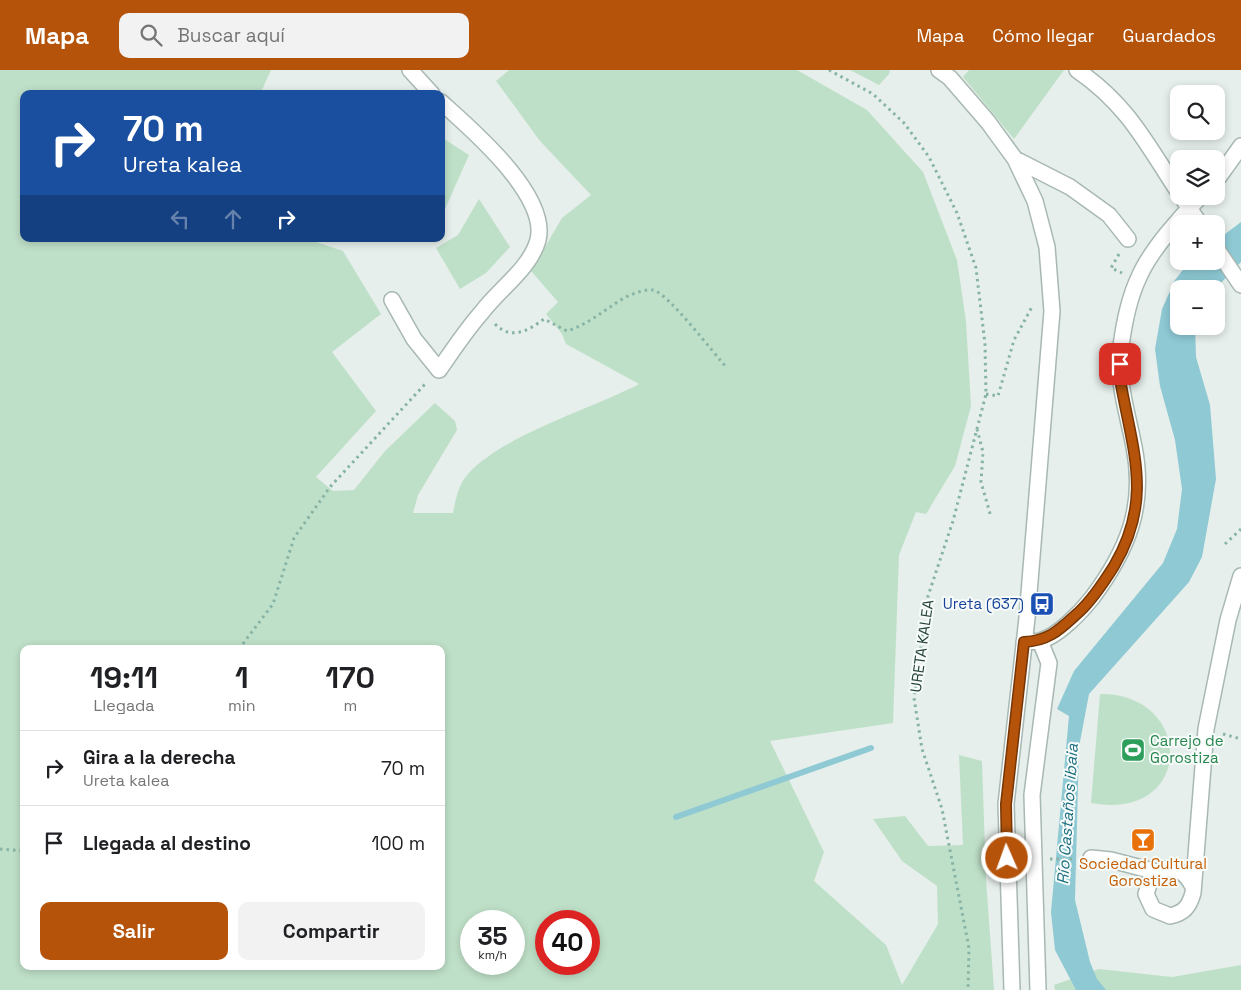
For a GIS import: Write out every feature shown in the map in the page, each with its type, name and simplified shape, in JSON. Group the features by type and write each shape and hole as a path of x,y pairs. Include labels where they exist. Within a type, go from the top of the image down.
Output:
{"street":[{"path":"410,70 428,90"},
{"path":"939,70 950,78 988,122 1015,159 1035,201 1047,247 1050,281 1052,311 1032,641 1006,804 1012,990"},
{"path":"1077,70 1096,83 1128,115 1170,179"},
{"path":"392,300 414,339 439,370 482,311 528,261 538,240 538,222 530,200 496,152 445,106"},
{"path":"1225,168 1241,146"},
{"path":"1015,159 1070,187 1109,215 1128,239"},
{"path":"1032,641 1058,631 1086,606 1105,581 1125,547 1136,512 1138,477 1120,379 1120,349 1126,315 1139,276 1173,226 1184,205"},
{"path":"1225,261 1241,285"},
{"path":"1192,885 1188,878 1180,871 1164,869 1157,872 1146,886 1146,894 1153,909 1170,916 1185,910 1193,893 1192,885 1206,729 1228,620 1241,576"},
{"path":"1032,641 1049,663 1032,795 1038,990"},
{"path":"1091,858 1111,860 1157,872"}],"path":[{"name":"URETA KALEA","path":"829,70 874,94 904,123 929,156 957,213 976,268 985,344 986,394 953,521 928,596 914,698 922,749 942,809 969,948 968,990"},
{"path":"986,394 998,396 1014,340 1029,312 1050,281"},
{"path":"482,311 498,327 516,333 527,332 544,318 567,332 581,327 625,297 643,290 655,290 668,299 728,368"},
{"path":"242,645 273,604 294,538 330,487 439,370"},
{"path":"977,428 983,452 981,482 991,517"},
{"path":"1225,544 1241,529"},
{"path":"0,849 20,851"},
{"path":"1048,859 1091,858"}],"green space":[{"path":"0,70 271,70 262,90 20,90 20,242 316,242 343,251 381,314 332,352 376,411 316,477 333,491 354,490 385,451 435,403 455,421 457,430 418,495 413,513 453,513 462,483 468,474 483,460 525,435 639,384 566,344 562,334 546,314 558,302 531,271 562,218 591,195 540,141 496,81 509,70 797,70 867,110 923,172 957,260 966,321 971,406 955,466 926,514 916,512 899,555 893,723 770,741 824,852 814,881 886,945 902,985 938,924 937,886 902,861 873,819 905,816 928,846 963,845 959,755 982,761 986,879 994,990 0,990"},
{"path":"850,70 890,70 889,74 879,85"},
{"path":"969,70 1064,70 1014,139 963,77"},
{"path":"445,140 469,155 445,209"},
{"path":"479,199 510,247 486,273 460,289 436,248 458,235"},
{"name":"Carrejo de Gorostiza","path":"1100,694 1131,699 1153,713 1166,733 1170,755 1165,777 1150,794 1125,804 1091,803"},
{"path":"1241,965 1241,990 1055,990 1054,985 1099,969 1172,977"}],"water":[{"path":"1241,222 1241,262 1224,280 1175,280 1183,270 1225,270 1225,234"},
{"name":"Río Castaños ibaia","path":"1170,291 1170,335 1195,335 1196,357 1210,405 1216,479 1202,557 1189,582 1089,694 1079,747 1075,900 1090,962 1097,979 1106,990 1076,990 1055,950 1051,912 1069,716 1057,709 1074,671 1163,563 1177,529 1182,489 1175,440 1160,386 1155,349 1162,309"}],"waterway":[{"path":"676,817 871,748"}],"place":[{"name":"Ureta (637)","path":"1042,604"},
{"name":"Carrejo de Gorostiza","path":"1133,750"},
{"name":"Sociedad Cultural Gorostiza","path":"1143,840"}],"route":[{"path":"1007,858 1006,804 1024,642 1040,641 1058,631 1086,606 1105,581 1125,547 1136,512 1138,477 1120,379 1120,364"}]}
